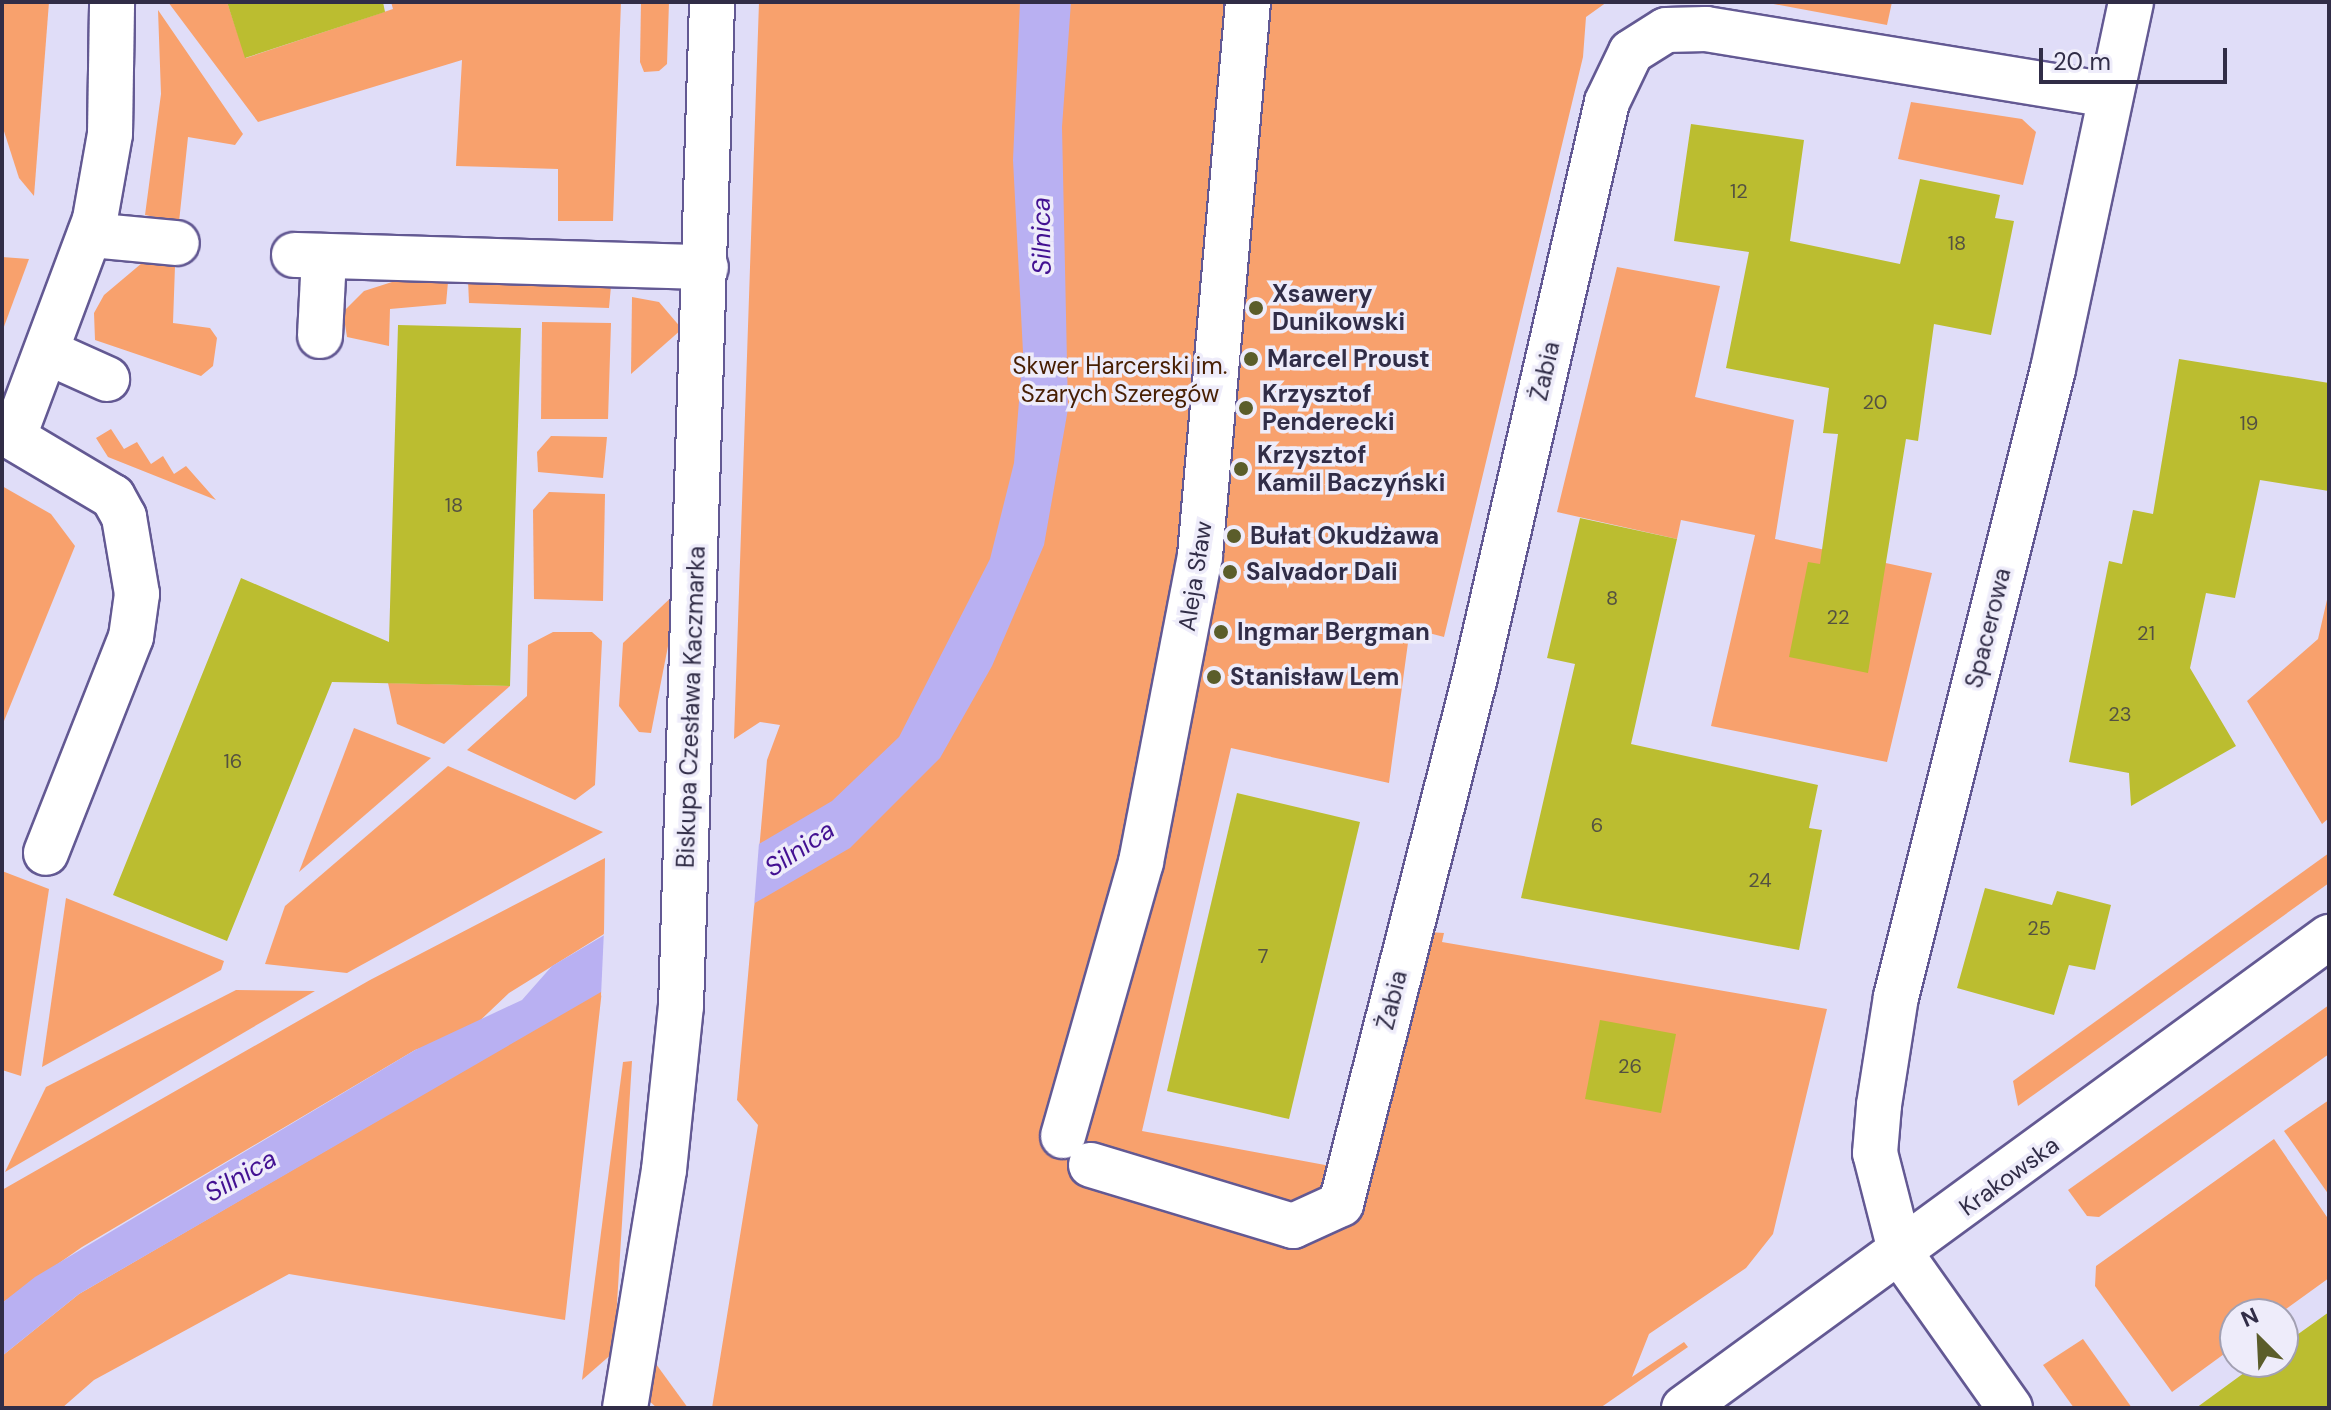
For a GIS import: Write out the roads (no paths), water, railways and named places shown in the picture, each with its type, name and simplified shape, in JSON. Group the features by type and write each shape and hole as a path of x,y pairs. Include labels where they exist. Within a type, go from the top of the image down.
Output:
{"street":[{"path":"46,853 131,637 137,594 124,517 113,497 8,434 47,352 90,235 108,159 112,2"},
{"name":"Biskupa Czesława Kaczmarka","path":"625,1408 664,1170 681,1006 712,2"},
{"name":"Aleja Sław","path":"1077,1150 1141,862 1200,556 1248,2"},
{"name":"Spacerowa","path":"1901,1254 1875,1153 1892,1013 2053,369 2131,2"},
{"name":"Żabia","path":"1077,1150 1293,1226 1341,1204 1619,67 1652,36 1706,29 2110,95"},
{"path":"90,235 177,243"},
{"path":"320,336 309,256 706,267"},
{"path":"47,352 107,379"},
{"name":"Krakowska","path":"1684,1408 1901,1254 2329,937"},
{"path":"1901,1254 2010,1408"}],"water":[{"name":"Silnica","path":"1020,2 1071,2 1062,127 1068,409 1044,545 992,666 940,758 850,848 79,1294 2,1356 2,1303 35,1277 415,1050 522,1000 552,966 832,801 899,737 990,559 1014,463 1023,352 1013,160"}],"place":[{"name":"Xsawery Dunikowski","path":"1256,308"},
{"name":"Marcel Proust","path":"1251,359"},
{"name":"Krzysztof Penderecki","path":"1246,408"},
{"name":"Krzysztof Kamil Baczyński","path":"1241,469"},
{"name":"Bułat Okudżawa","path":"1234,536"},
{"name":"Salvador Dali","path":"1230,572"},
{"name":"Ingmar Bergman","path":"1221,632"},
{"name":"Stanisław Lem","path":"1214,677"}],"park label":[{"name":"Skwer Harcerski im. Szarych Szeregów","path":"1120,380"}]}
